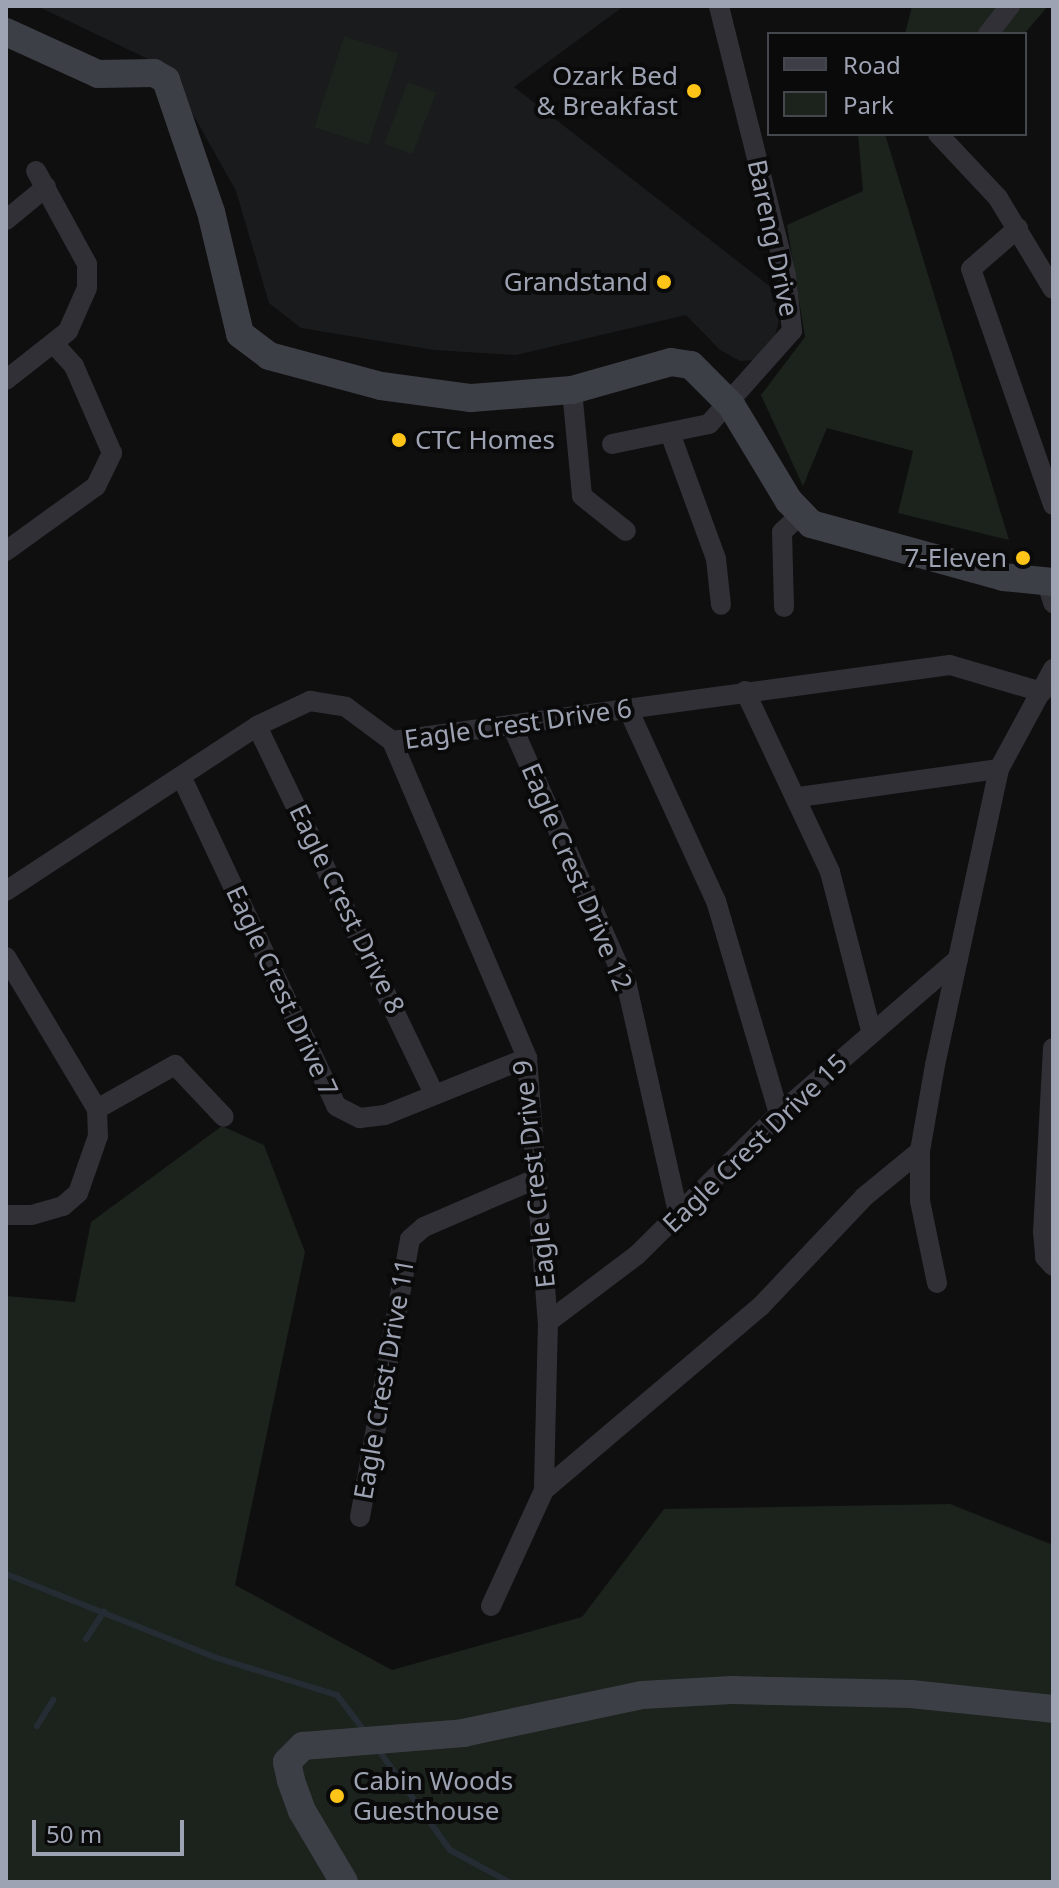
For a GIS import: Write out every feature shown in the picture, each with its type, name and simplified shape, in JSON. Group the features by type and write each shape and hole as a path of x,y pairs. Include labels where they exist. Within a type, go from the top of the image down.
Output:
{"main road":[{"path":"6,32 98,74 154,73 166,80 211,212 225,287 247,343 269,356 435,395 572,390 671,362 691,365 731,405 801,514 825,528 1051,589"},
{"path":"344,1882 302,1811 287,1762 303,1746 463,1733 642,1695 732,1690 911,1694 1053,1709"}],"street":[{"name":"Bareng Drive","path":"612,444 709,424 731,405 792,331 786,275 719,6"},
{"path":"990,32 1010,6"},
{"path":"940,136 998,198 1053,289"},
{"path":"6,220 41,179 87,264 80,309 55,345 6,380"},
{"path":"1018,228 971,269 1053,505"},
{"path":"6,551 96,486 112,453 74,366 55,345"},
{"path":"572,390 582,496 626,531"},
{"path":"670,433 716,559 721,605"},
{"path":"784,607 782,532 801,514"},
{"name":"Eagle Crest Drive 6","path":"6,891 257,726 310,701 346,707 368,718 392,741 950,665 1042,692"},
{"path":"937,1283 920,1201 920,1151 999,769 1053,669"},
{"path":"745,691 799,797 844,913 871,1031"},
{"path":"628,709 716,901 779,1114"},
{"name":"Eagle Crest Drive 8","path":"257,726 434,1093"},
{"name":"Eagle Crest Drive 12","path":"512,726 627,986 679,1216"},
{"name":"Eagle Crest Drive 9","path":"392,741 527,1058 548,1322 544,1490"},
{"path":"799,797 999,769"},
{"name":"Eagle Crest Drive 7","path":"182,778 336,1106 360,1118 385,1115 527,1058"},
{"path":"6,957 97,1109 98,1136 78,1193 63,1206 32,1215 6,1215"},
{"name":"Eagle Crest Drive 15","path":"548,1322 612,1277 679,1216 779,1114 871,1031 958,959"},
{"path":"1053,1048 1043,1232 1045,1257 1053,1266"},
{"path":"97,1109 175,1065 224,1117"},
{"path":"491,1606 544,1490 761,1306 864,1197 920,1151"},
{"name":"Eagle Crest Drive 11","path":"360,1517 410,1239 424,1227 538,1178"}],"shaded area":[{"path":"37,6 624,6 514,87 772,288 780,316 775,336 755,360 740,361 720,350 686,315 516,355 434,350 301,328 269,303 236,191 167,68"}],"green space":[{"path":"912,6 1048,6 1026,32 906,32"},
{"path":"344,36 398,54 369,145 314,127"},
{"path":"408,82 436,93 412,154 384,144"},
{"path":"858,136 886,136 1009,540 898,513 913,451 827,428 803,486 761,395 805,337 787,225 863,191"},
{"path":"222,1126 264,1145 305,1252 235,1585 392,1670 582,1617 664,1509 950,1504 1053,1545 1053,1882 6,1882 6,1296 75,1302 91,1222"}],"waterway":[{"path":"6,1574 217,1658 337,1695 366,1733"},
{"path":"86,1639 104,1611"},
{"path":"37,1726 53,1700"},
{"path":"377,1748 450,1850 509,1882"}],"place":[{"name":"Ozark Bed & Breakfast","path":"694,91"},
{"name":"Grandstand","path":"664,282"},
{"name":"CTC Homes","path":"399,440"},
{"name":"7-Eleven","path":"1023,558"},
{"name":"Cabin Woods Guesthouse","path":"337,1796"}]}
